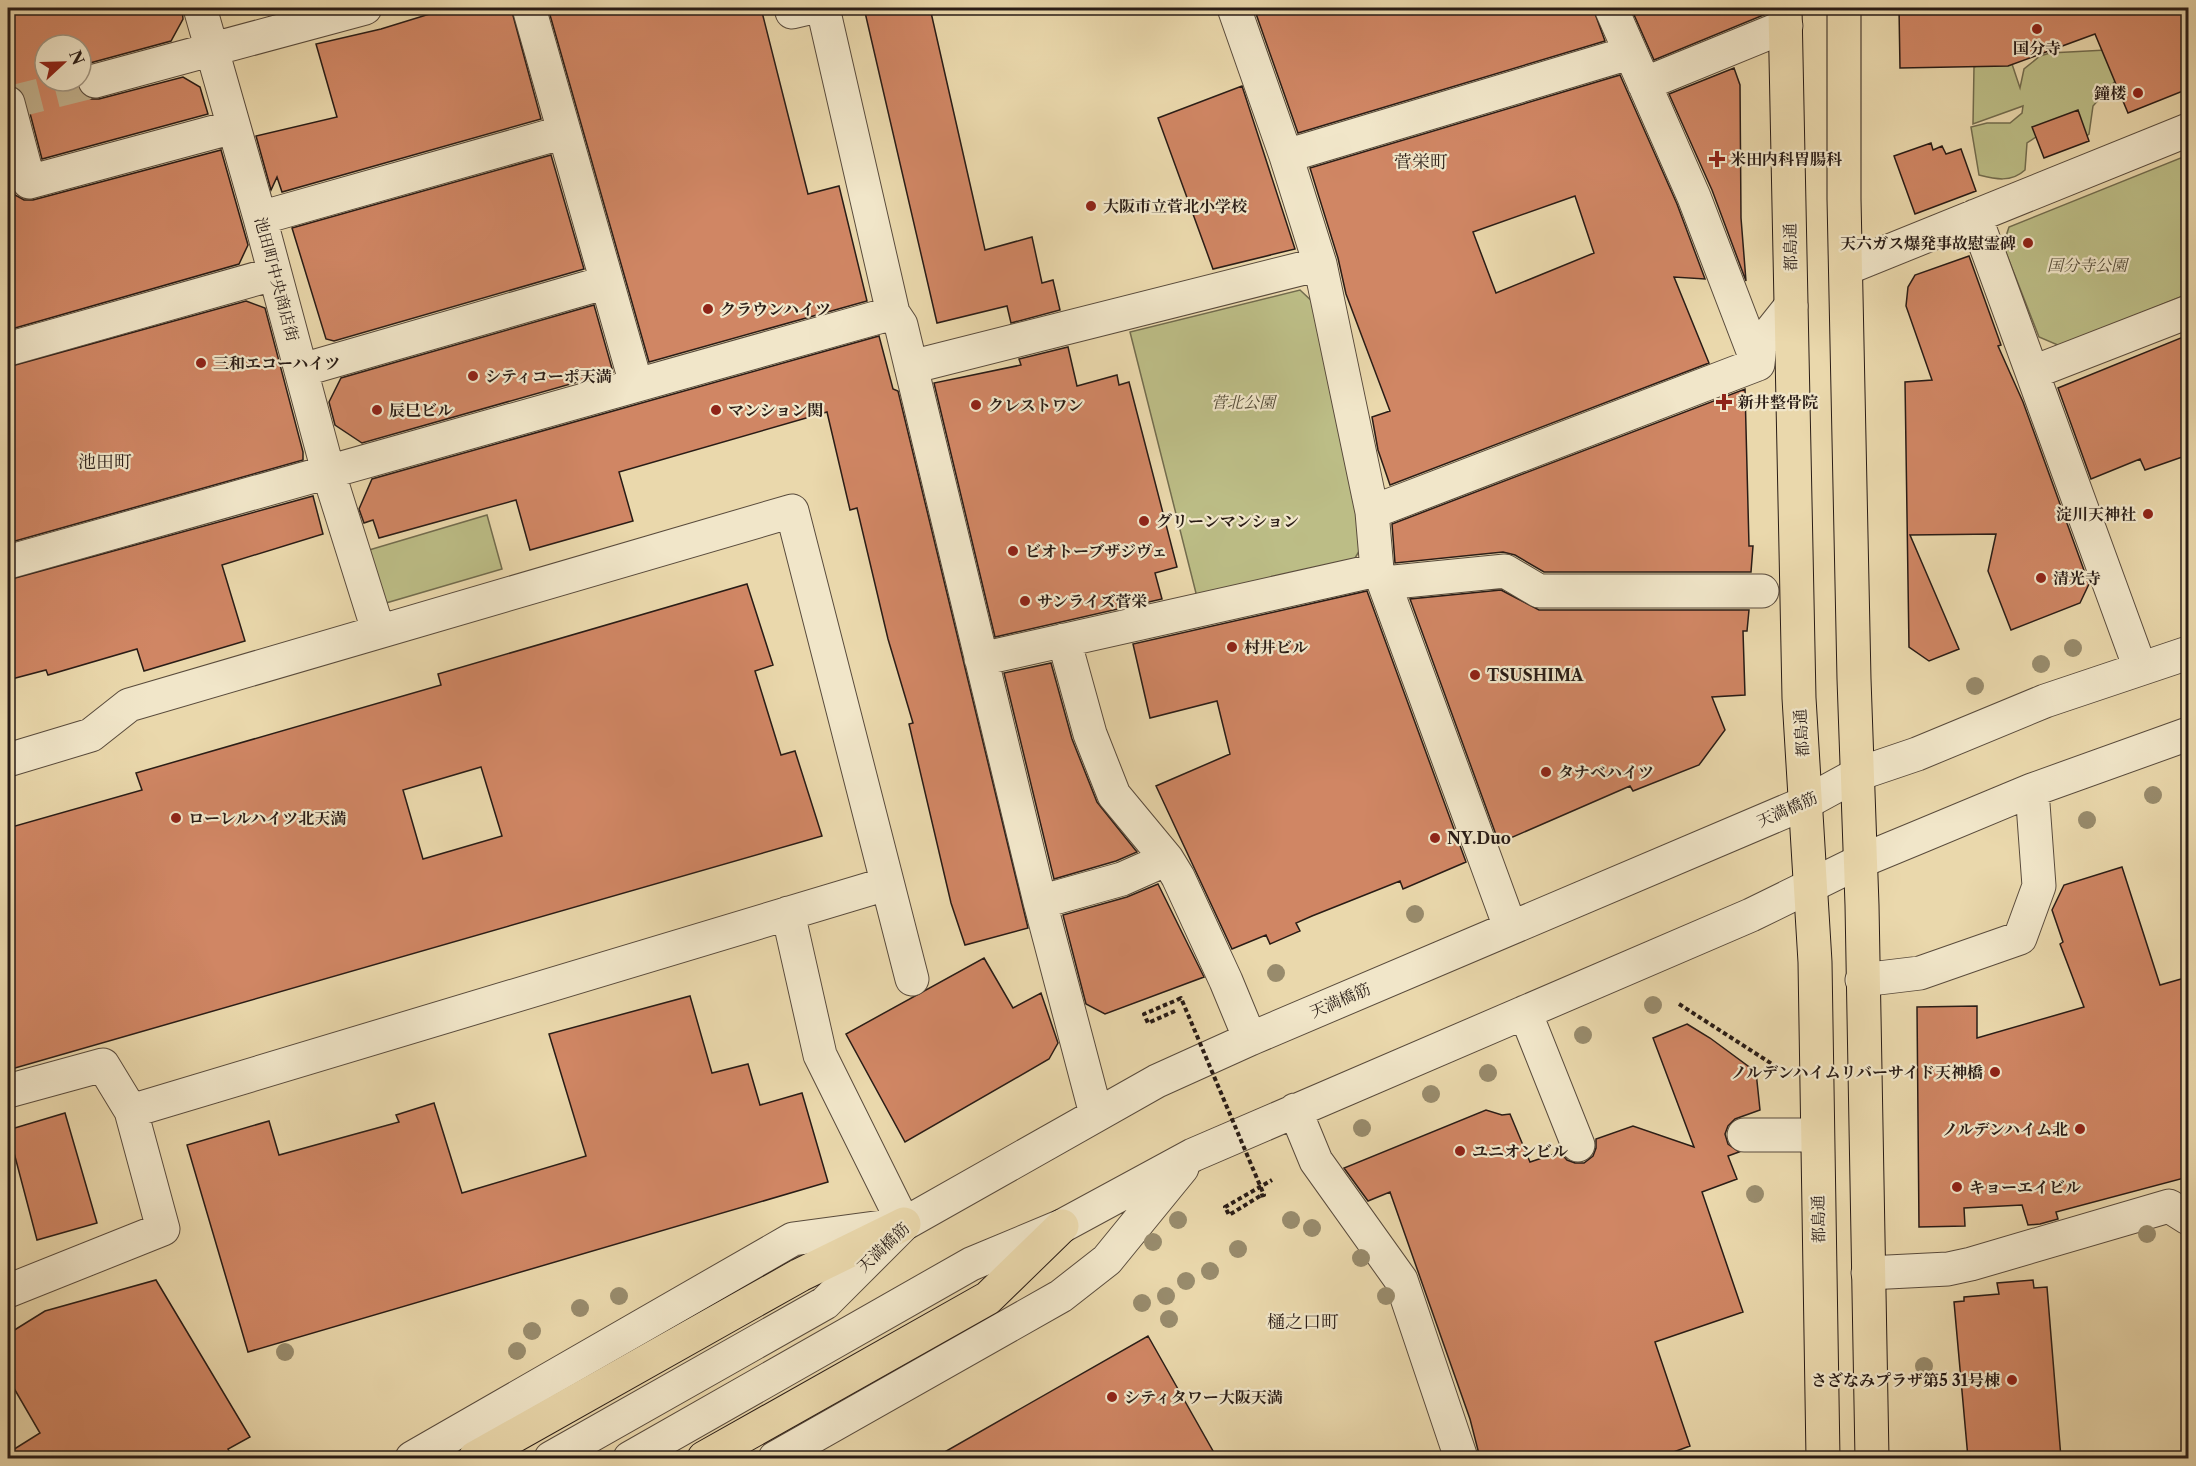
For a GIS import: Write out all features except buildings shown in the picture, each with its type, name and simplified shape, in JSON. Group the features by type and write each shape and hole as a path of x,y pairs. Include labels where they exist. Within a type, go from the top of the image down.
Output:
{"main road":[{"path":"1844,8 1844,199 1852,612 1861,861 1872,1458"},
{"name":"都島通","path":"1785,17 1799,698 1815,962 1823,1458"},
{"path":"475,1458 800,1275 904,1224"},
{"path":"704,1458 988,1298 1062,1226"}],"street":[{"name":"池田町中央商店街","path":"200,8 260,218 273,274 302,370 328,471 378,630"},
{"path":"95,81 365,8"},
{"path":"529,8 636,384"},
{"path":"1234,8 1286,156 1320,264 1372,512 1380,577 1510,927"},
{"path":"1611,8 1694,197 1758,364"},
{"path":"808,9 893,313 901,325 1040,902 1096,1114"},
{"path":"1644,84 1785,17"},
{"path":"1286,156 1629,53"},
{"path":"8,103 29,182 233,127"},
{"path":"1847,268 2188,130"},
{"path":"260,218 564,132"},
{"path":"1975,216 2034,372 2140,668"},
{"path":"911,367 1320,264"},
{"path":"8,349 273,274"},
{"path":"302,370 607,282"},
{"path":"1758,364 1760,345 1791,306"},
{"path":"2034,372 2188,312"},
{"path":"8,562 893,313"},
{"path":"1372,512 1758,364"},
{"path":"8,760 91,735 129,705 378,630 792,511 912,979"},
{"path":"981,659 1064,640 1380,577 1505,571 1539,591 1762,591"},
{"path":"1064,640 1090,734 1114,795 1167,858 1226,981 1250,1038"},
{"name":"天満橋筋","path":"551,1458 825,1304 904,1224 1096,1114 1158,1082 1250,1038 1806,803 1858,774 1917,754 2045,701 2188,653"},
{"path":"630,1458 971,1264 1062,1226 1193,1155 1751,915 1861,861 2032,790 2188,734"},
{"path":"1862,980 1920,973 2020,938 2038,886 2032,790"},
{"path":"1040,902 1122,879 1167,858"},
{"path":"131,1111 886,884"},
{"path":"412,1458 793,1239 904,1224 820,1055 788,913"},
{"path":"1525,1012 1578,1145"},
{"path":"8,1091 103,1065 131,1111 163,1229 8,1291"},
{"path":"1295,1110 1316,1161 1401,1280 1461,1458"},
{"path":"1744,1135 1817,1135"},
{"path":"775,1458 1061,1296 1107,1260 1193,1155"},
{"path":"1868,1273 1948,1269 1971,1264 2169,1206 2188,1218"}],"path":[{"path":"1175,1011 1148,1023 1144,1014 1181,998 1264,1195 1229,1215 1225,1208 1254,1189 1272,1180"},
{"path":"1679,1004 1772,1064"}],"green space":[{"path":"2106,50 2116,80 2093,106 2089,134 2084,138 2036,137 2027,143 2025,170 2020,174 2003,179 1979,175 1971,127 1987,123 2010,123 2022,113 2023,106 1973,124 1974,67 2009,55 2020,88 2024,69 2040,56 2050,53"},
{"name":"国分寺公園","path":"2188,155 2188,294 2060,346 2039,337 2003,245 2009,227"},
{"name":"菅北公園","path":"1300,290 1317,306 1365,541 1351,565 1198,601 1130,332"},
{"path":"487,515 502,569 386,603 369,550"}],"tunnel":[{"path":"8,103 95,81"}],"place":[{"name":"国分寺","path":"2037,29"},
{"name":"鐘楼","path":"2138,93"},
{"name":"米田内科胃腸科","path":"1717,159"},
{"name":"大阪市立菅北小学校","path":"1091,206"},
{"name":"天六ガス爆発事故慰霊碑","path":"2028,243"},
{"name":"クラウンハイツ","path":"708,309"},
{"name":"三和エコーハイツ","path":"201,363"},
{"name":"シティコーポ天満","path":"473,376"},
{"name":"新井整骨院","path":"1724,402"},
{"name":"クレストワン","path":"976,405"},
{"name":"辰巳ビル","path":"377,410"},
{"name":"マンション関","path":"716,410"},
{"name":"淀川天神社","path":"2148,514"},
{"name":"グリーンマンション","path":"1144,521"},
{"name":"ビオトーブザジヴェ","path":"1013,551"},
{"name":"清光寺","path":"2041,578"},
{"name":"サンライズ菅栄","path":"1025,601"},
{"name":"村井ビル","path":"1232,647"},
{"name":"TSUSHIMA","path":"1475,675"},
{"name":"タナベハイツ","path":"1546,772"},
{"name":"ローレルハイツ北天満","path":"176,818"},
{"name":"NY.Duo","path":"1435,838"},
{"name":"ノルデンハイムリバーサイド天神橋","path":"1995,1072"},
{"name":"ノルデンハイム北","path":"2080,1129"},
{"name":"ユニオンビル","path":"1460,1151"},
{"name":"キョーエイビル","path":"1957,1187"},
{"name":"さざなみプラザ第5 31号棟","path":"2012,1380"},
{"name":"シティタワー大阪天満","path":"1112,1397"}],"district":[{"name":"菅栄町","path":"1421,162"},
{"name":"池田町","path":"105,462"},
{"name":"樋之口町","path":"1303,1322"}]}
